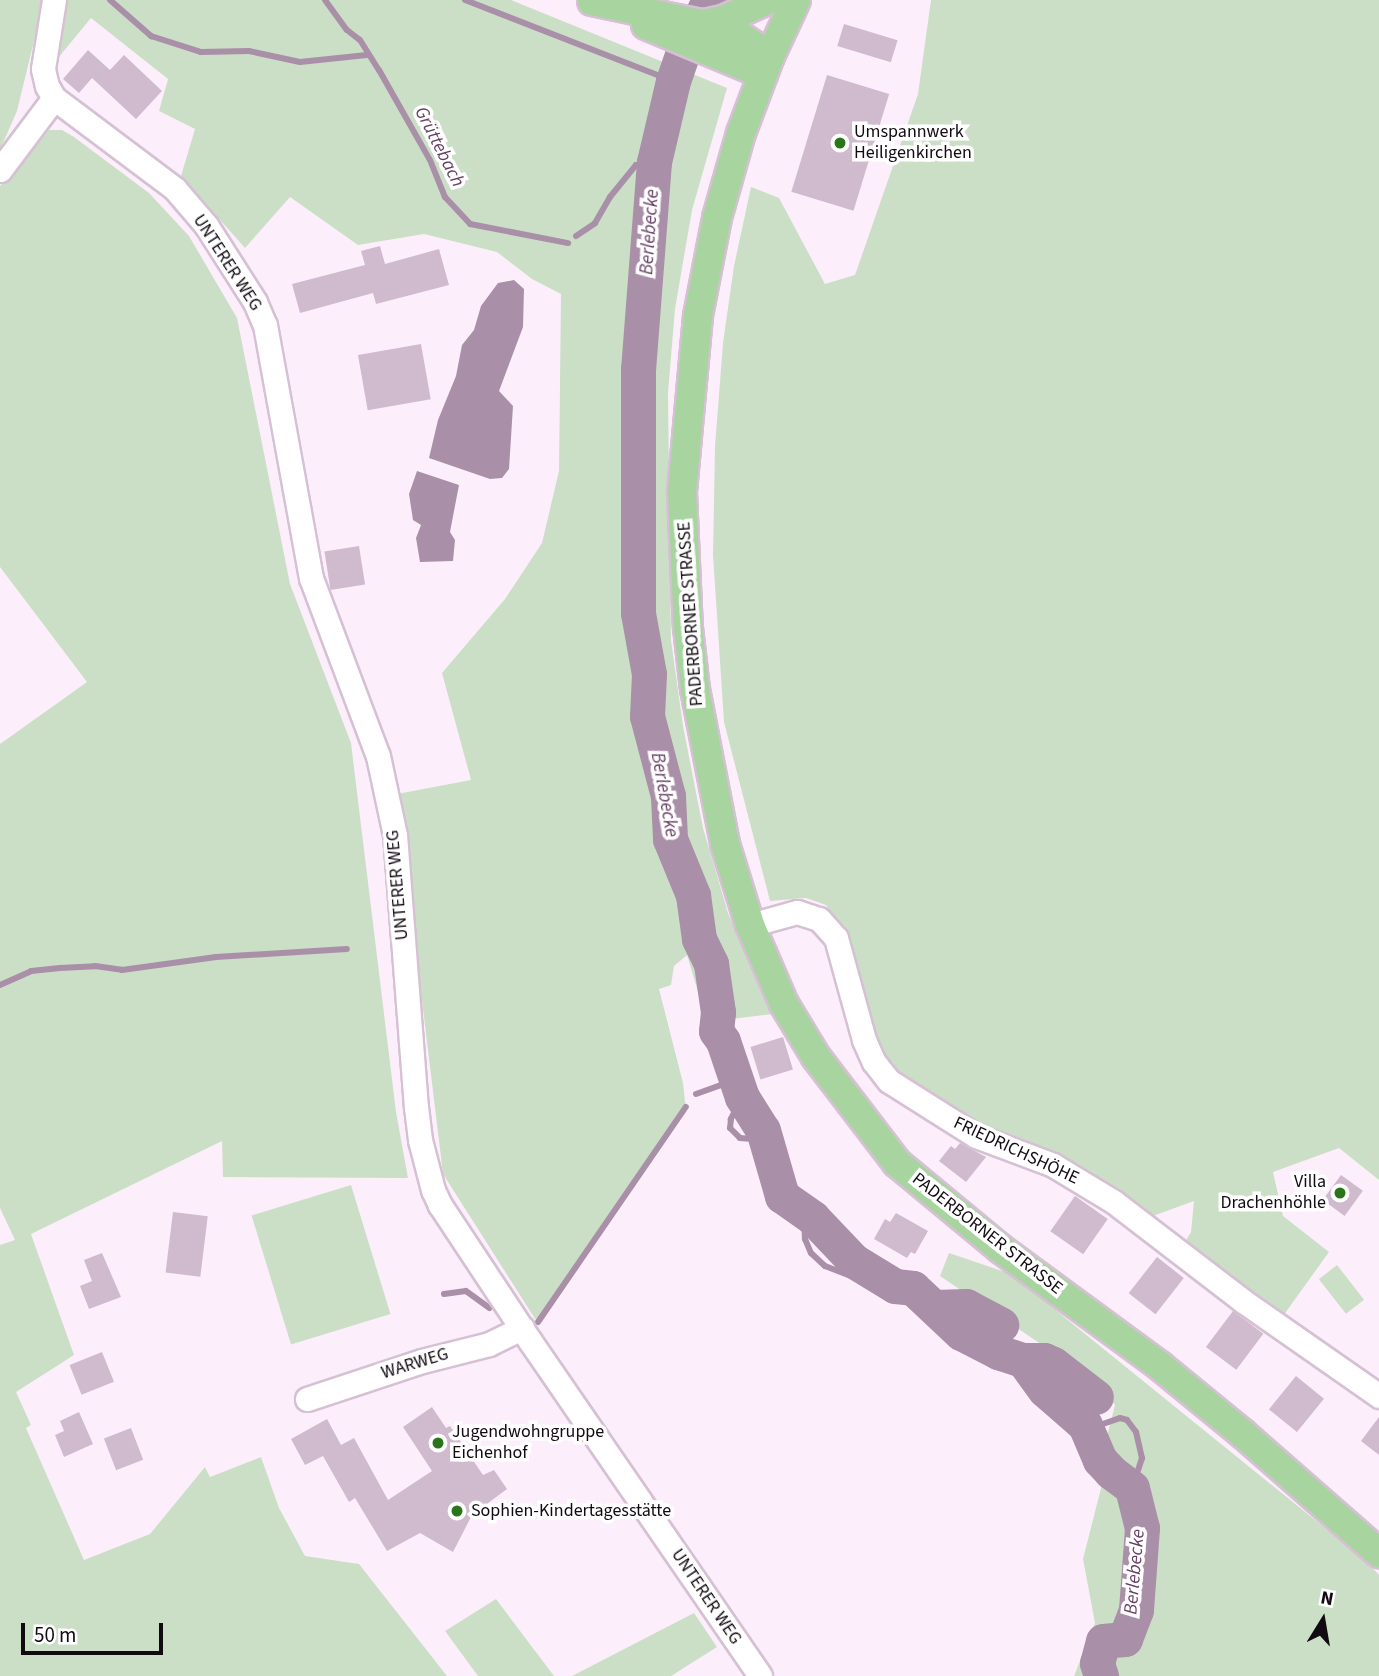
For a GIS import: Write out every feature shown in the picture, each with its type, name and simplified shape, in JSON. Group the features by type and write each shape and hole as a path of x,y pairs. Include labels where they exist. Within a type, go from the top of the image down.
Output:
{"main road":[{"path":"591,0 669,26 740,36 766,65"},
{"path":"714,31 766,0"},
{"name":"PADERBORNER STRASSE","path":"796,0 766,65 728,173 702,284 682,493 688,628 695,690 725,844 750,925 784,1004 816,1057 897,1163 1001,1249 1181,1383 1379,1553"}],"street":[{"path":"0,170 54,98 47,86 43,69 54,0"},
{"name":"UNTERER WEG","path":"54,98 175,189 206,225 255,302 265,325 311,578 378,756 395,835 416,1107 427,1171 440,1205 760,1676"},
{"name":"FRIEDRICHSHÖHE","path":"750,925 797,912 819,919 836,938 864,1040 874,1062 889,1081 976,1136 1053,1165 1114,1202 1243,1301 1379,1396"},
{"name":"WARWEG","path":"307,1399 422,1361 489,1344 522,1328"}],"green space":[{"path":"0,0 44,0 17,111 0,150"},
{"path":"66,0 511,0 727,88 692,210 675,309 668,393 671,640 683,726 703,828 728,913 773,1014 707,1022 687,955 674,966 671,985 659,989 683,1083 686,1111 539,1325 443,1174 397,794 471,780 442,673 505,599 542,543 559,471 561,294 532,279 497,252 424,234 358,245 290,197 245,248 181,176 195,129 159,111 168,79 91,18 58,58"},
{"path":"931,0 1379,0 1379,1180 1339,1148 1273,1172 1283,1216 1329,1252 1283,1316 1183,1245 1191,1232 1194,1201 1150,1217 960,1123 860,1053 839,924 826,905 806,898 770,901 724,722 713,555 715,446 723,343 734,266 751,187 779,198 825,284 855,275 918,94"},
{"path":"49,130 62,130 74,137 149,193 189,236 237,318 290,584 351,743 396,1112 408,1178 223,1177 222,1141 31,1234 74,1355 16,1392 31,1425 26,1428 84,1560 150,1534 205,1467 210,1477 261,1457 279,1508 305,1556 359,1564 447,1676 0,1676 0,1245 15,1240 0,1208 0,744 87,682 0,567 0,186"},
{"path":"351,1185 390,1314 291,1345 252,1215"},
{"path":"949,1253 1011,1274 1367,1562 1379,1575 1379,1676 1074,1676 1095,1623 1083,1559 1110,1453 1107,1436 1115,1405 1097,1382 940,1276"},
{"path":"1337,1265 1364,1300 1346,1314 1319,1279"},
{"path":"496,1599 554,1676 478,1676 445,1631"},
{"path":"694,1613 717,1647 671,1676 572,1676"}],"shaded area":[{"path":"514,280 524,289 523,327 499,391 513,406 509,469 502,478 490,479 429,458 438,420 456,376 462,345 474,330 481,306 498,283"},
{"path":"417,471 459,485 450,532 455,540 453,561 420,562 416,538 421,525 413,520 409,494"}],"building":[{"path":"844,24 898,40 891,62 837,46"},
{"path":"88,50 110,70 124,55 162,91 136,119 92,78 79,93 63,79"},
{"name":"Umspannwerk Heiligenkirchen","path":"827,75 889,94 853,211 791,192"},
{"path":"380,246 385,264 439,249 449,285 376,304 373,293 300,313 292,284 365,265 361,251"},
{"path":"421,344 431,399 368,410 358,355"},
{"path":"359,546 365,585 331,590 324,551"},
{"path":"783,1037 793,1070 760,1079 750,1047"},
{"path":"960,1143 986,1157 966,1182 939,1161 951,1146 955,1149"},
{"name":"Villa Drachenhöhle","path":"1341,1175 1363,1191 1345,1216 1323,1200"},
{"path":"1075,1196 1108,1219 1083,1254 1050,1231"},
{"path":"173,1212 208,1216 200,1277 166,1273"},
{"path":"896,1213 928,1231 915,1254 911,1252 907,1258 874,1239 885,1219 890,1222"},
{"path":"102,1253 121,1297 89,1309 80,1286 92,1281 84,1260"},
{"path":"1157,1257 1184,1278 1155,1314 1129,1293"},
{"path":"1233,1311 1263,1334 1236,1370 1206,1347"},
{"path":"102,1352 114,1382 82,1395 70,1365"},
{"path":"1296,1376 1324,1399 1297,1432 1269,1409"},
{"path":"432,1407 446,1428 450,1426 483,1475 494,1470 507,1489 472,1515 453,1552 420,1533 387,1551 355,1498 349,1502 323,1456 305,1465 291,1439 327,1419 341,1445 354,1438 388,1500 432,1471 403,1427"},
{"path":"79,1412 93,1444 64,1457 55,1435 64,1431 60,1421"},
{"path":"1379,1417 1379,1455 1361,1441"},
{"path":"131,1428 143,1460 116,1470 104,1438"}],"waterway":[{"path":"110,0 151,36 201,52 249,51 300,62 367,55"},
{"name":"Grüttebach","path":"325,0 347,30 360,40 430,160 445,197 470,224 568,243"},
{"path":"465,0 673,81"},
{"name":"Berlebecke","path":"709,0 683,52 673,81 654,162 638,369 638,613 649,674 647,716 668,796 670,839 693,895 699,939 711,964 718,1012 716,1031 723,1041 742,1097 763,1130 782,1196 813,1218 854,1261 895,1286 913,1288 961,1333 998,1352 1023,1360 1045,1390 1085,1425 1100,1460 1132,1488 1142,1528 1136,1610 1125,1639 1103,1641 1097,1663 1101,1676"},
{"name":"Grüttebach","path":"576,236 595,223 610,197 636,165 654,162"},
{"path":"0,985 31,971 95,966 122,970 216,957 347,949"},
{"path":"696,1094 735,1080"},
{"path":"742,1097 731,1119 730,1128 740,1138 765,1140"},
{"path":"538,1322 686,1107"},
{"path":"804,1213 805,1239 811,1253 825,1266 872,1284 895,1286"},
{"path":"444,1294 466,1291 489,1308"},
{"path":"934,1307 966,1306 1001,1325"},
{"path":"1023,1360 1044,1360 1053,1364 1096,1397"},
{"name":"Berlebecke","path":"1085,1425 1097,1426 1120,1418 1127,1420 1136,1432 1142,1458 1132,1488"}],"place":[{"name":"Umspannwerk Heiligenkirchen","path":"840,143"},
{"name":"Villa Drachenhöhle","path":"1340,1193"},
{"name":"Jugendwohngruppe Eichenhof","path":"438,1443"},
{"name":"Sophien-Kindertagesstätte","path":"457,1511"}]}
